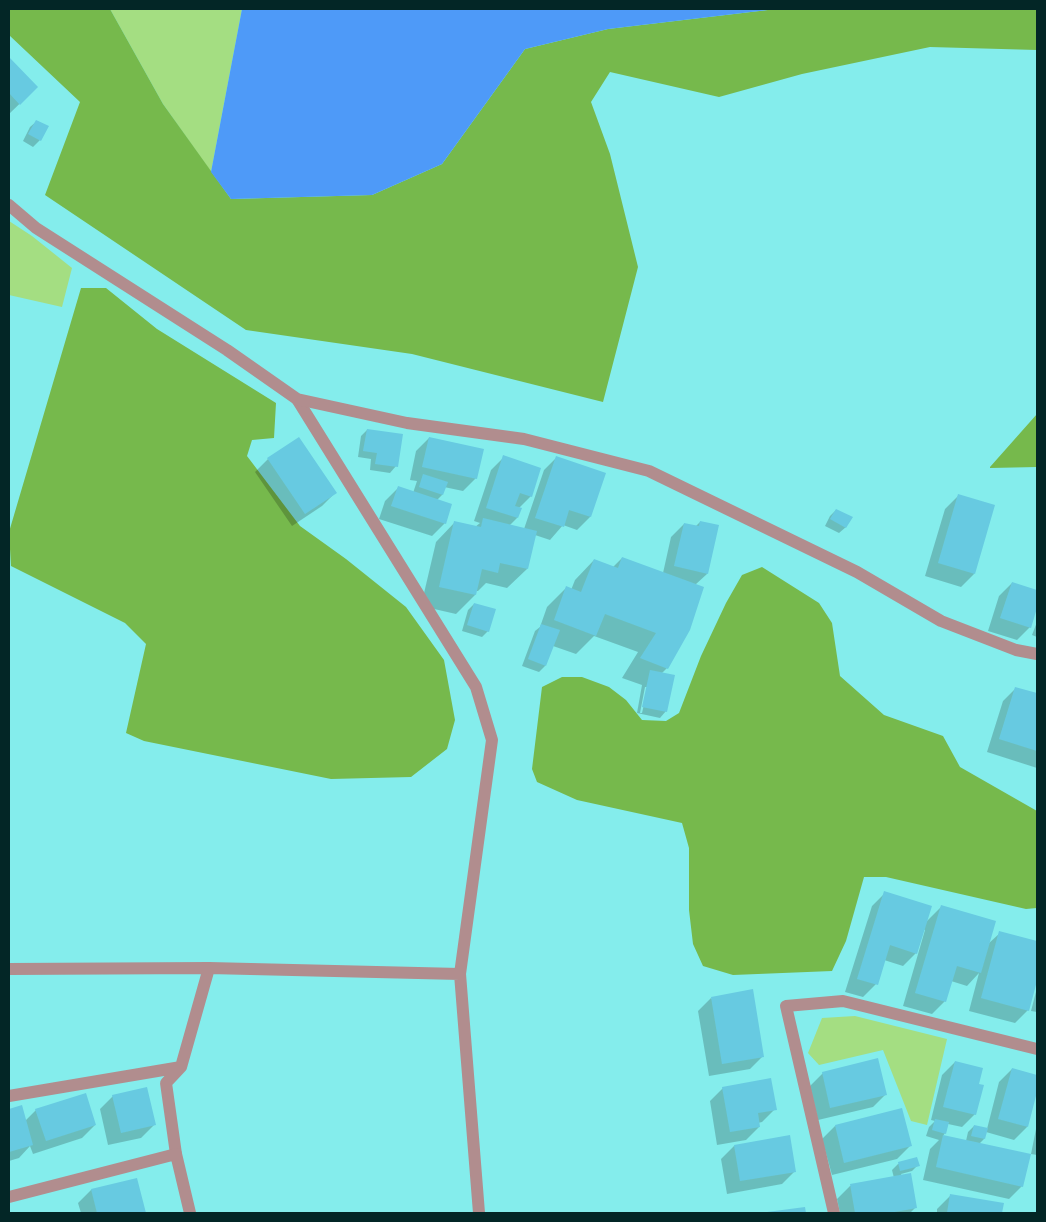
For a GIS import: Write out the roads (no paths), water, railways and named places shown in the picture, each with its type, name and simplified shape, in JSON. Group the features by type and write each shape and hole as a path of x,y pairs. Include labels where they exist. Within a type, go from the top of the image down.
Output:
{"street":[{"path":"9,205 36,228 227,350 297,399 406,423 524,439 649,471 857,572 941,621 1016,650 1037,654"},
{"path":"297,399 476,687 492,740 460,974 479,1213"},
{"path":"9,969 209,968 460,974"},
{"path":"190,1213 176,1154 166,1083 181,1067 209,968"},
{"path":"834,1213 786,1006 843,1000 1037,1049"},
{"path":"9,1096 181,1067"},
{"path":"9,1197 176,1154"}],"water":[{"path":"242,9 776,9 608,29 525,49 442,164 372,195 231,199 211,172"}]}
